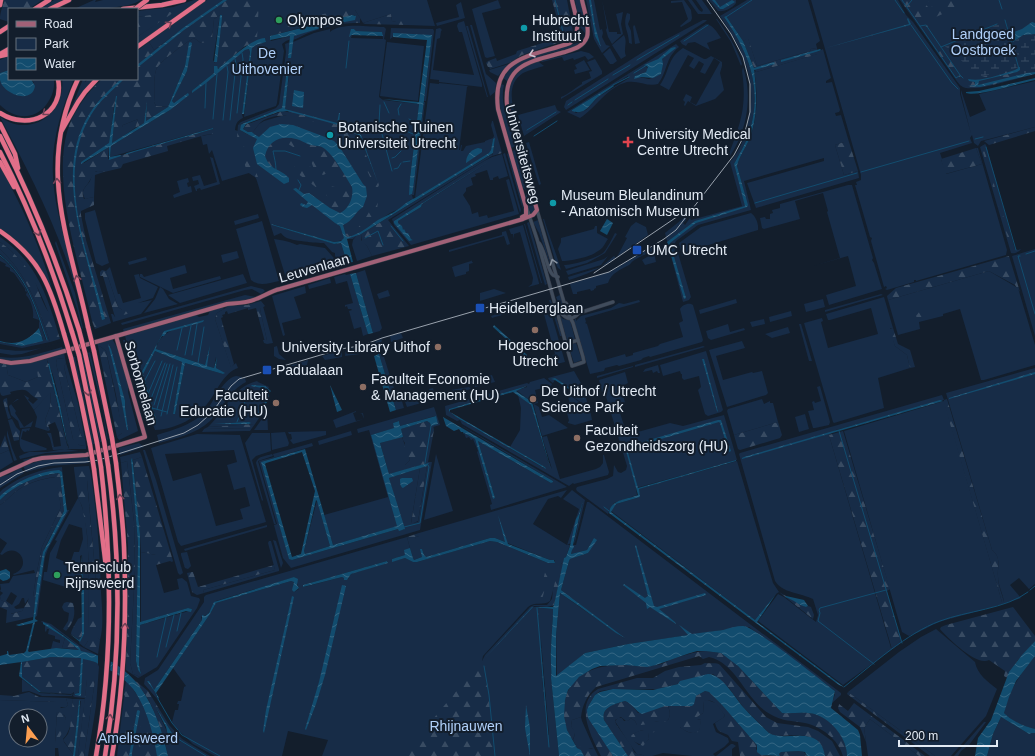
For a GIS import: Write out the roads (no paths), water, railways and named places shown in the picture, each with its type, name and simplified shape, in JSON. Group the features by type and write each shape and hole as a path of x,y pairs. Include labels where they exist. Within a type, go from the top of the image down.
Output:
{"highway":[{"path":"0,5 1,0"},
{"path":"37,8 49,0"},
{"path":"52,8 69,0"},
{"path":"136,8 147,0"},
{"path":"133,8 162,5 184,0"},
{"path":"138,46 203,0"},
{"path":"0,33 8,27"},
{"path":"0,112 12,119 21,121 41,117 55,102 59,89 58,80"},
{"path":"78,80 68,104 60,132 57,173 59,202 94,351 116,463 124,552 126,602 122,682 112,756"},
{"path":"60,132 85,92 97,80"},
{"path":"0,124 15,154 21,177"},
{"path":"0,136 21,177 63,280 79,330 94,388 104,441 112,495 116,553 117,613 114,676 105,756"},
{"path":"0,152 22,197 53,272 79,355 101,467 107,523 109,596 106,670 96,756"},
{"path":"0,162 14,187 22,197"},
{"path":"0,232 11,238 29,256 45,279 52,295 64,334 71,358 90,445 109,596"}],"main road":[{"name":"Universiteitsweg","path":"526,207 498,110 498,85 506,71 517,61 526,56 567,44 574,39 577,34 577,30 572,0"},
{"name":"Universiteitsweg","path":"529,217 537,210 506,105 506,88 513,75 526,64 583,44 587,37 588,30 582,0"},
{"path":"519,220 525,216 526,207"},
{"name":"Leuvenlaan","path":"0,361 11,363 30,361 227,304 243,303 257,299 272,291 529,217"},
{"name":"Sorbonnelaan","path":"0,475 33,460 86,455 145,437 116,336"}],"street":[{"name":"Universiteitsweg","path":"526,207 537,239 572,366 584,362 578,340"},
{"name":"Universiteitsweg","path":"537,210 560,286 572,317"},
{"path":"537,239 544,249 551,272 554,276 558,277"},
{"path":"565,301 570,310 579,313"},
{"path":"557,309 564,317 572,317 579,313 613,302"},
{"path":"566,344 578,340 572,317"}],"water":[{"path":"223,0 227,0 184,30 138,67 138,64 183,28"},
{"path":"589,0 591,0 595,26 601,47 595,36"},
{"path":"712,0 715,0 720,7 732,0 735,2 723,9 720,9"},
{"path":"220,15 222,15 222,18 217,62 214,62"},
{"path":"352,15 356,16 355,20 334,24 294,36 291,58 288,58 290,36 270,40 270,36"},
{"path":"726,16 743,41 754,68 774,62 775,64 754,70 756,97 754,123 749,140 737,166 748,205 747,207 696,223 670,243 686,298 684,299 667,242 695,221 745,206 734,164 747,139 752,122 754,90 748,60 724,17"},
{"path":"908,18 911,24 910,25 826,48 909,24"},
{"path":"1032,22 1035,23 1035,34 1023,35 1013,42 1010,34 1022,29"},
{"path":"351,29 356,31 382,32 383,36 351,35 349,37"},
{"path":"393,33 432,35 413,190 412,194 409,195 419,104 382,99 419,102 427,40 393,37"},
{"path":"265,38 266,42 252,48 244,114 242,114 250,52 249,49 245,50 192,93 194,89 214,73 214,66 217,66 218,69 254,41"},
{"path":"190,42 192,43 187,71 172,101 174,103 188,93 189,95 170,110 111,146 110,157 121,156 109,160 109,147 81,164 81,162 109,143 116,96 112,143 144,123 147,101 146,121 168,107 185,66"},
{"path":"671,48 676,48 662,59 663,64 661,74 653,78 641,77 634,79 635,76 646,72 648,67 644,65 658,59"},
{"path":"820,49 821,50 819,51 781,62 781,60"},
{"path":"288,62 290,62 285,109 337,123 340,113 339,123 361,135 378,183 360,136 338,125 287,111 278,112 246,124 243,129 248,132 252,132 259,137 270,127 281,124 293,125 334,141 339,146 366,187 367,196 363,207 343,225 346,236 348,237 360,232 378,220 394,212 409,201 489,153 493,139 495,138 493,153 361,234 347,239 353,262 347,263 341,243 334,244 271,224 334,242 341,241 344,238 340,226 312,205 307,208 300,205 301,203 306,205 308,202 293,189 296,188 304,194 309,193 330,208 340,213 346,209 352,195 352,187 332,157 325,149 310,145 298,139 281,138 276,140 269,146 265,156 272,167 289,178 289,182 284,184 257,164 253,148 257,139 240,130 241,125 244,123 282,108"},
{"path":"1020,67 1020,70 1017,72 979,81 978,85 1027,73 1035,72 1035,74 980,87 968,86 975,85 975,82 969,81 968,79 974,80 992,77"},
{"path":"8,70 8,80 32,80 35,86 33,92 29,95 23,96 6,90 0,80 0,73"},
{"path":"1035,78 1035,80 980,93 966,93 966,92 979,91"},
{"path":"120,80 123,80 102,100 91,115 80,139 75,164 75,190 78,216 105,319 102,320 76,215 73,188 74,162 79,136 93,108"},
{"path":"613,85 614,86 598,97 584,111 572,111 572,110"},
{"path":"294,90 304,92 303,108 292,106"},
{"path":"213,129 124,155 127,153"},
{"path":"478,148 482,149 482,152 466,163 469,154"},
{"path":"489,161 398,221 403,230 404,229 406,233 408,233 413,240 409,241 394,223 394,221"},
{"path":"607,219 613,223 607,235 600,231"},
{"path":"356,273 373,333 368,334 350,274"},
{"path":"204,320 203,322 167,332 164,336 162,336 156,349 205,365 210,345 207,366 214,368 217,357 216,368 225,373 223,374 185,363 175,414 173,414 182,362 155,351 143,374 157,422 156,424 141,373 164,331"},
{"path":"494,325 527,355 526,357 493,327"},
{"path":"39,328 43,341 22,346 0,342 16,343 31,336"},
{"path":"108,344 111,349 125,401 128,430 127,430 119,388"},
{"path":"379,354 396,410 390,412 374,356"},
{"path":"702,359 704,359 718,412 717,411"},
{"path":"49,363 60,405 68,446 48,364"},
{"path":"1035,372 1035,374 949,399 949,398"},
{"path":"555,378 582,396 584,399 555,380 551,379"},
{"path":"330,385 342,410 337,412"},
{"path":"251,386 265,386 271,391 269,393 268,401 255,417 265,402 269,391 268,389"},
{"path":"527,386 516,391 532,402 551,470 531,405 513,392 450,410 450,412 449,409"},
{"path":"940,400 943,401 742,459 744,457"},
{"path":"451,412 545,467 546,469 456,417"},
{"path":"436,416 438,424 431,426 427,421 401,429 403,437 380,443 389,474 429,463 427,466 389,478 405,529 399,531 398,529 292,560 289,559 261,462 305,449 333,545 397,526 371,435 394,428 393,423 399,421 400,426","holes":["302,452 315,491 301,554 292,557 265,464","316,500 330,546 305,554 304,551"]},
{"path":"443,417 553,482 551,483 478,441 495,498 493,499 475,439 464,434 459,429 454,431 446,426"},
{"path":"721,420 731,451 729,452 719,422 627,449 638,488 736,461 639,489 640,497 616,504 611,512 755,620 776,594 757,622 844,687 839,685 609,513 610,508 616,502 638,495 625,447"},
{"path":"249,422 251,423 214,424"},
{"path":"132,458 140,535 140,622 188,608 192,609 191,612 186,611 140,625 139,665 141,674 138,670 136,661 138,543"},
{"path":"59,470 62,472 67,511 45,553 35,619 38,621 35,622 28,651 56,648 79,650 65,638 43,624 43,622 79,647 81,651 100,656 130,675 141,688 158,720 168,756 157,756 149,721 138,696 133,689 121,677 101,665 83,659 81,696 75,694 79,693 81,658 51,657 22,662 22,677 41,692 71,695 39,692 19,676 21,662 0,665 0,656 7,654 7,651 9,655 24,653 26,651 33,623 19,626 16,625 33,620 37,584 43,552 64,511 60,474 58,473 42,476 20,485 0,500 0,496 27,478"},
{"path":"412,478 413,481 403,488 401,487 400,483 400,479"},
{"path":"583,500 573,545 574,547 571,554 587,550 594,538 597,540 588,553 570,559 561,590 625,638 560,593 556,635 556,676 585,653 628,644 688,635 679,625 692,634 743,626 750,628 774,644 835,691 831,708 858,730 860,735 862,756 847,756 845,743 842,737 834,726 823,718 808,713 782,713 738,666 721,653 697,651 647,667 626,665 600,666 579,677 568,690 565,700 564,716 567,730 577,748 581,750 584,756 559,756 551,678 553,609 533,607 553,607 554,605 564,558 566,557 570,546 576,519"},
{"path":"498,515 508,544 550,560 554,560 555,563 548,563 497,542 490,541 417,562 413,562 405,558 392,562 392,559 405,555 404,550 410,548 414,560 422,557 420,549 422,549 426,557 490,538 495,538 505,542"},
{"path":"636,545 654,606 657,607 705,593 706,595 659,609 676,624 650,607 647,609 646,603 623,585 624,584 645,598 648,596 635,546"},
{"path":"81,555 84,591 84,634 80,642 70,634 79,640 82,636"},
{"path":"387,561 388,563 351,574 347,580 344,580 342,577 303,587 303,585"},
{"path":"6,569 10,572 10,578 3,581 0,579 0,571"},
{"path":"294,577 298,579 297,585 299,588 294,592 292,590 294,582 291,581 216,603 156,693 159,698 158,699 147,681 149,681 154,690 202,620 202,615 205,616 209,613 214,602"},
{"path":"342,585 346,586 325,675 306,730 305,729 319,682"},
{"path":"292,596 294,597 264,733 266,710"},
{"path":"785,597 804,600 808,606 806,607 800,605"},
{"path":"532,607 533,607 485,658"},
{"path":"1035,641 1035,656 1016,681 1004,713 1018,723 1035,729 1035,733 1029,734 1001,717 993,734 987,756 975,756 978,738 991,720 1009,672"},
{"path":"708,674 713,675 723,682 753,718 769,733 776,736 809,737 816,740 822,746 825,756 807,756 805,752 799,751 781,752 779,754 780,756 761,755 757,752 757,745 722,705 709,692 705,691 696,696 692,706 665,706 642,714 625,701 613,705 607,709 604,720 628,756 613,756 588,718 587,710 589,705 595,695 600,692 613,689 653,690 678,684 680,681"},
{"path":"80,700 75,756 73,756 79,701"},
{"path":"526,705 530,728 530,756 525,728"},
{"path":"155,706 172,733 179,738 169,740 166,727"},
{"path":"137,711 140,711 132,756 129,756"}],"waterway":[{"path":"555,0 565,40"},
{"path":"726,17 752,0"},
{"path":"895,0 904,13"},
{"path":"902,0 956,78 959,76"},
{"path":"907,6 912,0"},
{"path":"999,0 1002,9"},
{"path":"1005,20 1019,69"},
{"path":"941,47 997,24"},
{"path":"684,41 708,25"},
{"path":"911,25 952,83 958,89"},
{"path":"920,26 926,25 963,78"},
{"path":"637,60 679,35"},
{"path":"346,68 349,41"},
{"path":"237,113 243,59 242,53"},
{"path":"230,120 236,64 235,59"},
{"path":"613,75 630,65"},
{"path":"634,73 647,65"},
{"path":"223,120 228,72 227,66"},
{"path":"213,119 217,74"},
{"path":"613,85 629,77"},
{"path":"575,100 608,79"},
{"path":"205,108 206,83"},
{"path":"384,102 389,113"},
{"path":"568,105 572,102"},
{"path":"399,115 398,109 401,104"},
{"path":"380,105 379,123 392,171"},
{"path":"527,130 556,112"},
{"path":"409,119 414,122"},
{"path":"534,136 557,121"},
{"path":"351,125 352,123 355,123"},
{"path":"383,129 388,124"},
{"path":"406,131 413,134"},
{"path":"975,139 983,137"},
{"path":"861,172 969,141"},
{"path":"395,143 405,148"},
{"path":"389,144 394,144"},
{"path":"986,147 1016,250"},
{"path":"276,170 273,151 285,151 300,156"},
{"path":"392,158 401,151"},
{"path":"403,162 410,161"},
{"path":"394,169 398,168 401,163"},
{"path":"755,203 857,173"},
{"path":"298,180 301,185 299,190"},
{"path":"391,226 403,241"},
{"path":"365,238 378,231 383,245"},
{"path":"1026,254 1035,251"},
{"path":"0,255 10,264 24,283 30,294 47,340"},
{"path":"1020,256 1018,256 1035,314"},
{"path":"192,355 197,324"},
{"path":"185,355 191,326"},
{"path":"198,363 204,327"},
{"path":"177,350 182,328"},
{"path":"144,382 155,361"},
{"path":"148,394 162,361"},
{"path":"150,401 165,363"},
{"path":"154,405 167,364"},
{"path":"157,409 170,364"},
{"path":"161,416 173,365"},
{"path":"167,414 177,367"},
{"path":"237,422 250,389"},
{"path":"152,408 167,412"},
{"path":"425,463 431,426"},
{"path":"839,431 902,643"},
{"path":"404,527 420,523 429,467 428,465"},
{"path":"604,507 609,511"},
{"path":"1030,590 1035,586"},
{"path":"874,664 818,621 820,613 819,610 820,608 886,590"},
{"path":"844,687 890,650 928,626 950,618 1009,602 1028,592"},
{"path":"537,608 549,747"},
{"path":"177,631 181,613"},
{"path":"166,647 174,615"},
{"path":"157,657 166,617"},
{"path":"484,666 489,695 495,756"},
{"path":"158,699 172,723 182,735 220,756"},
{"path":"178,739 206,756"}],"tram line":[{"path":"366,344 382,338 609,272 664,239 676,230 734,155 744,136 750,112 750,84 743,57 731,34 707,0"},
{"path":"594,273 690,208"},
{"path":"0,485 17,474 38,466 54,463 99,460 184,433 198,425 208,416 231,386 239,379 341,349 359,346"}],"place":[{"name":"Olympos","path":"279,20"},
{"name":"Hubrecht Instituut","path":"524,28"},
{"name":"Botanische Tuinen Universiteit Utrecht","path":"330,135"},
{"name":"University Medical Centre Utrecht","path":"628,142"},
{"name":"Museum Bleulandinum - Anatomisch Museum","path":"553,203"},
{"name":"UMC Utrecht","path":"637,250"},
{"name":"Heidelberglaan","path":"480,308"},
{"name":"Hogeschool Utrecht","path":"535,330"},
{"name":"University Library Uithof","path":"438,347"},
{"name":"Padualaan","path":"267,370"},
{"name":"Faculteit Economie & Management (HU)","path":"363,387"},
{"name":"De Uithof / Utrecht Science Park","path":"533,399"},
{"name":"Faculteit Educatie (HU)","path":"276,403"},
{"name":"Faculteit Gezondheidszorg (HU)","path":"577,438"},
{"name":"Tennisclub Rijnsweerd","path":"57,575"}],"park label":[{"name":"Landgoed Oostbroek","path":"983,42"},
{"name":"De Uithovenier","path":"267,62"},
{"name":"Rhijnauwen","path":"466,726"},
{"name":"Amelisweerd","path":"138,738"}]}
